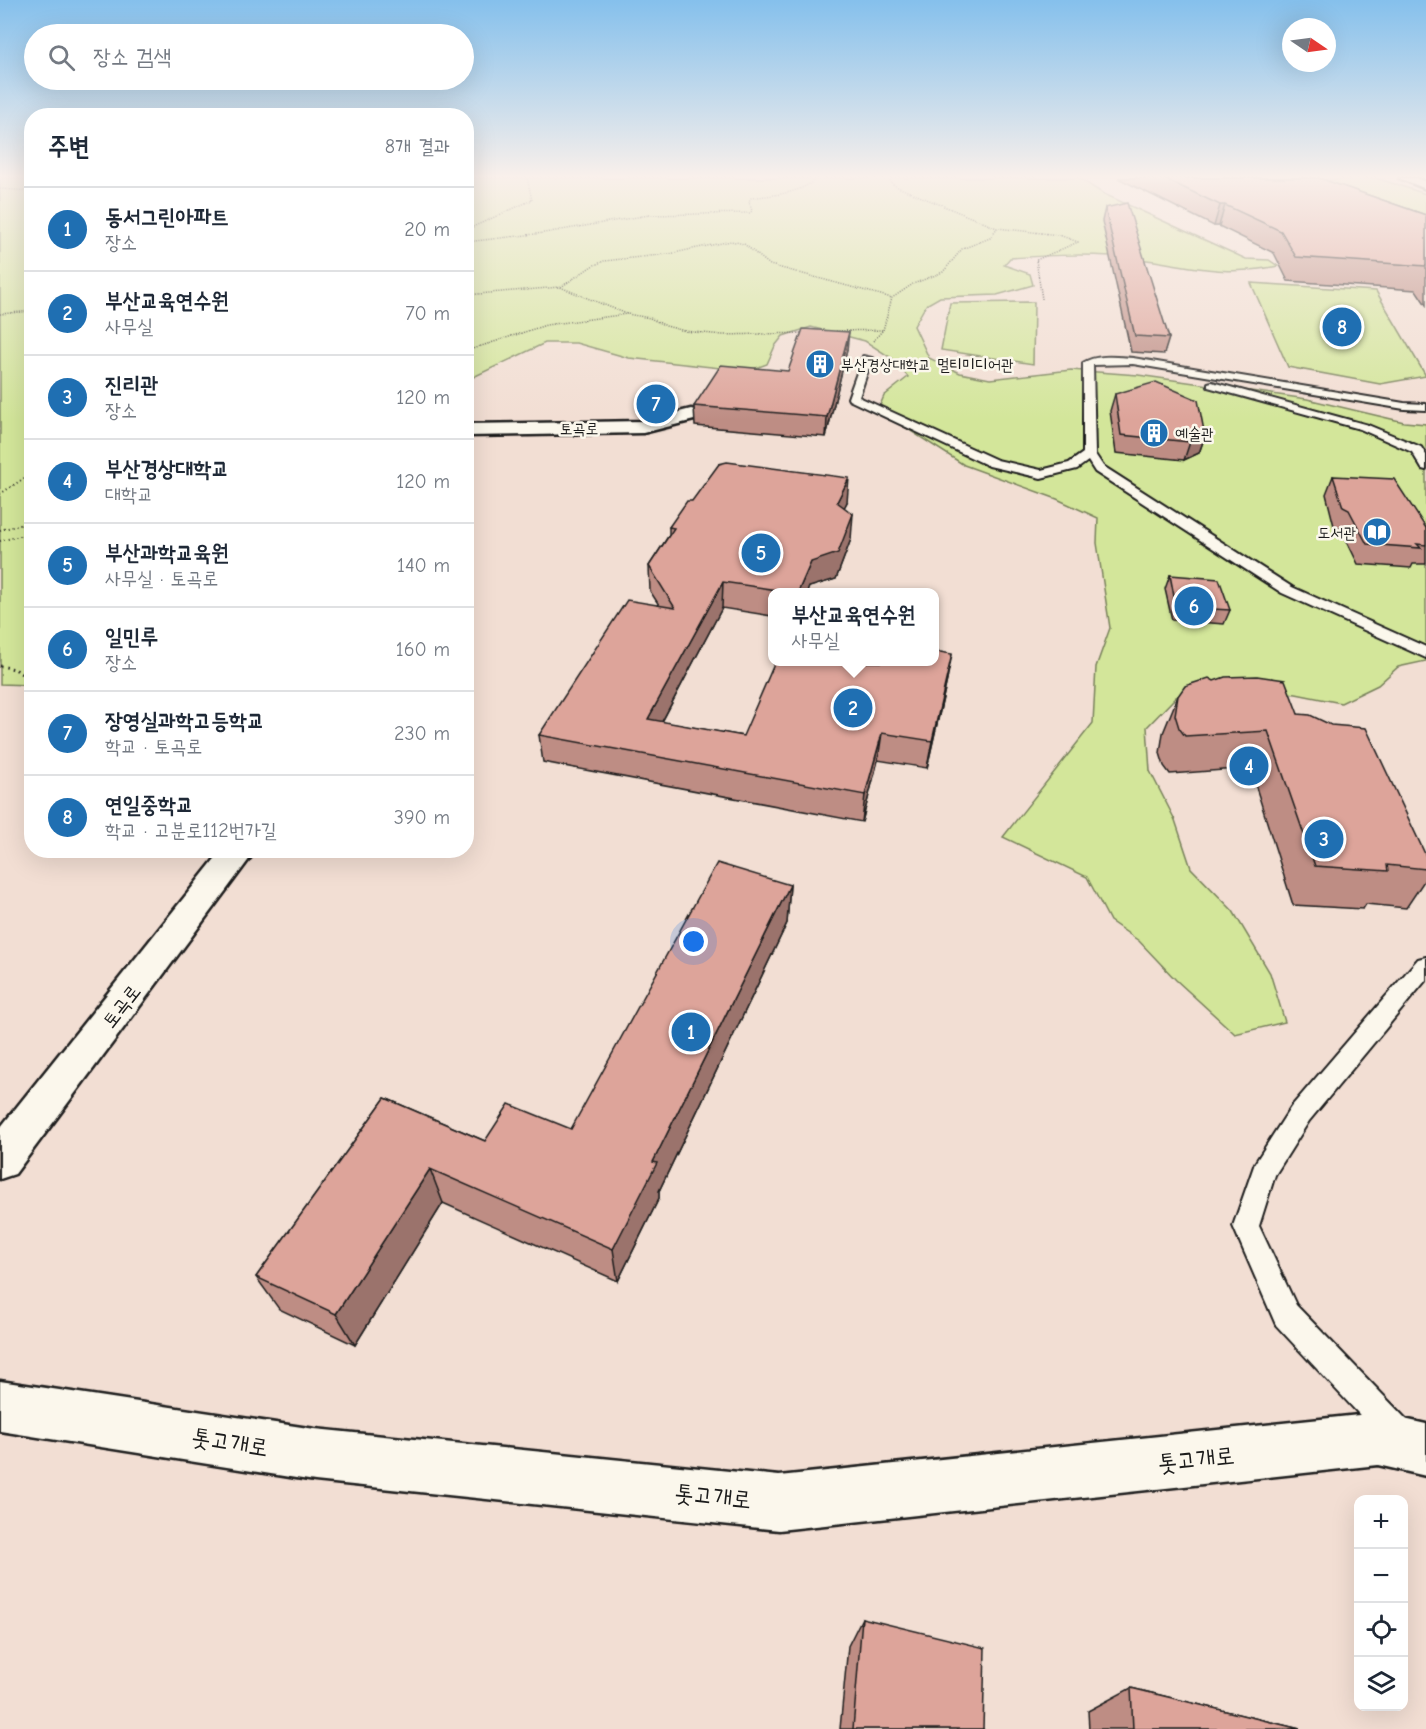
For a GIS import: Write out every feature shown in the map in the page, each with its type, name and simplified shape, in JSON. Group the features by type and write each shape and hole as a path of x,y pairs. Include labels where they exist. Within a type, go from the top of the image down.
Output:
{"street":[{"name":"토곡로","path":"474,430 643,427 691,415"},
{"name":"토곡로","path":"0,1160 234,858"},
{"name":"톳고개로","path":"0,1406 315,1455 779,1503 1378,1439 1418,1448"}],"lane":[{"path":"867,358 853,398 993,463 1041,474 1073,466 1089,454"},
{"path":"1426,407 1404,406 1133,361 1106,360 1088,363 1089,454 1099,469 1287,590 1426,653"},
{"path":"1159,367 1234,392 1364,427 1417,450 1426,466"},
{"path":"1418,1448 1286,1316 1246,1226 1264,1171 1300,1114 1426,965"}],"path":[{"path":"560,287 592,266 604,261 625,259"},
{"path":"762,259 770,265 892,298"},
{"path":"836,331 883,330 892,298 913,284 943,272 954,259"},
{"path":"1040,259 1036,260 1042,299"},
{"path":"474,294 560,287 627,314 650,318 672,328 706,334 813,332"},
{"path":"0,314 24,312"},
{"path":"474,348 546,325 627,314"},
{"path":"0,494 24,478"},
{"path":"0,530 24,524"},
{"path":"0,541 24,535"},
{"path":"0,666 21,671 24,675"}],"green space":[{"path":"0,259 24,259 24,685 0,684"},
{"path":"474,259 1009,259 1004,265 1030,274 1033,285 997,295 940,297 926,305 914,326 929,358 960,373 990,379 1071,370 1138,375 1307,399 1404,422 1426,424 1426,661 1398,667 1378,685 1341,703 1296,694 1218,686 1176,697 1147,727 1150,771 1175,820 1191,868 1233,911 1270,973 1285,1022 1235,1034 1176,980 1139,941 1110,921 1087,877 1003,837 1093,723 1096,667 1110,628 1097,543 1098,518 1057,499 964,465 878,410 884,396 908,377 893,359 865,341 811,327 783,336 775,346 767,364 748,371 629,358 576,343 545,343 474,377"},
{"path":"1137,259 1245,259 1269,260 1278,266 1241,271 1192,267"},
{"path":"1251,283 1376,291 1426,376 1380,384 1288,367"},
{"path":"1034,302 1033,364 941,350 950,303"}],"building":[{"path":"1117,259 1144,259 1169,338 1135,336"},
{"path":"1320,259 1426,259 1426,266"},
{"path":"803,329 849,332 827,417 694,406 721,365 788,371"},
{"path":"1156,382 1198,400 1205,436 1190,442 1121,435 1115,394"},
{"path":"727,462 849,478 837,502 853,514 838,553 811,562 800,588 768,589 723,582 648,719 743,736 773,666 939,666 939,652 952,654 932,741 882,733 865,795 539,735 627,600 675,608 649,566 674,528 669,527 687,501 692,501 719,464"},
{"path":"1333,476 1394,479 1426,528 1426,545 1417,544 1421,548 1367,544 1349,510 1343,507"},
{"path":"1170,575 1219,579 1230,610 1176,607"},
{"path":"1257,676 1285,680 1298,714 1310,715 1331,725 1366,728 1426,856 1426,869 1387,865 1388,871 1315,866 1268,731 1185,736 1179,728 1175,715 1178,696 1185,686 1209,678 1214,681 1225,677"},
{"path":"717,863 790,885 653,1162 657,1163 613,1249 430,1169 336,1314 256,1277 385,1098 485,1141 509,1104 571,1129"},
{"path":"862,1618 985,1648 983,1729 853,1729"},
{"path":"1131,1688 1300,1729 1133,1729"}],"place":[{"name":"연일중학교","path":"1342,327"},
{"name":"부산경상대학교 멀티미디어관","path":"820,364"},
{"name":"장영실과학고등학교","path":"656,404"},
{"name":"예술관","path":"1154,433"},
{"name":"도서관","path":"1377,532"},
{"name":"부산과학교육원","path":"761,553"},
{"name":"일민루","path":"1194,606"},
{"name":"부산교육연수원","path":"853,708"},
{"name":"부산경상대학교","path":"1249,766"},
{"name":"진리관","path":"1324,839"},
{"name":"동서그린아파트","path":"691,1032"}]}
